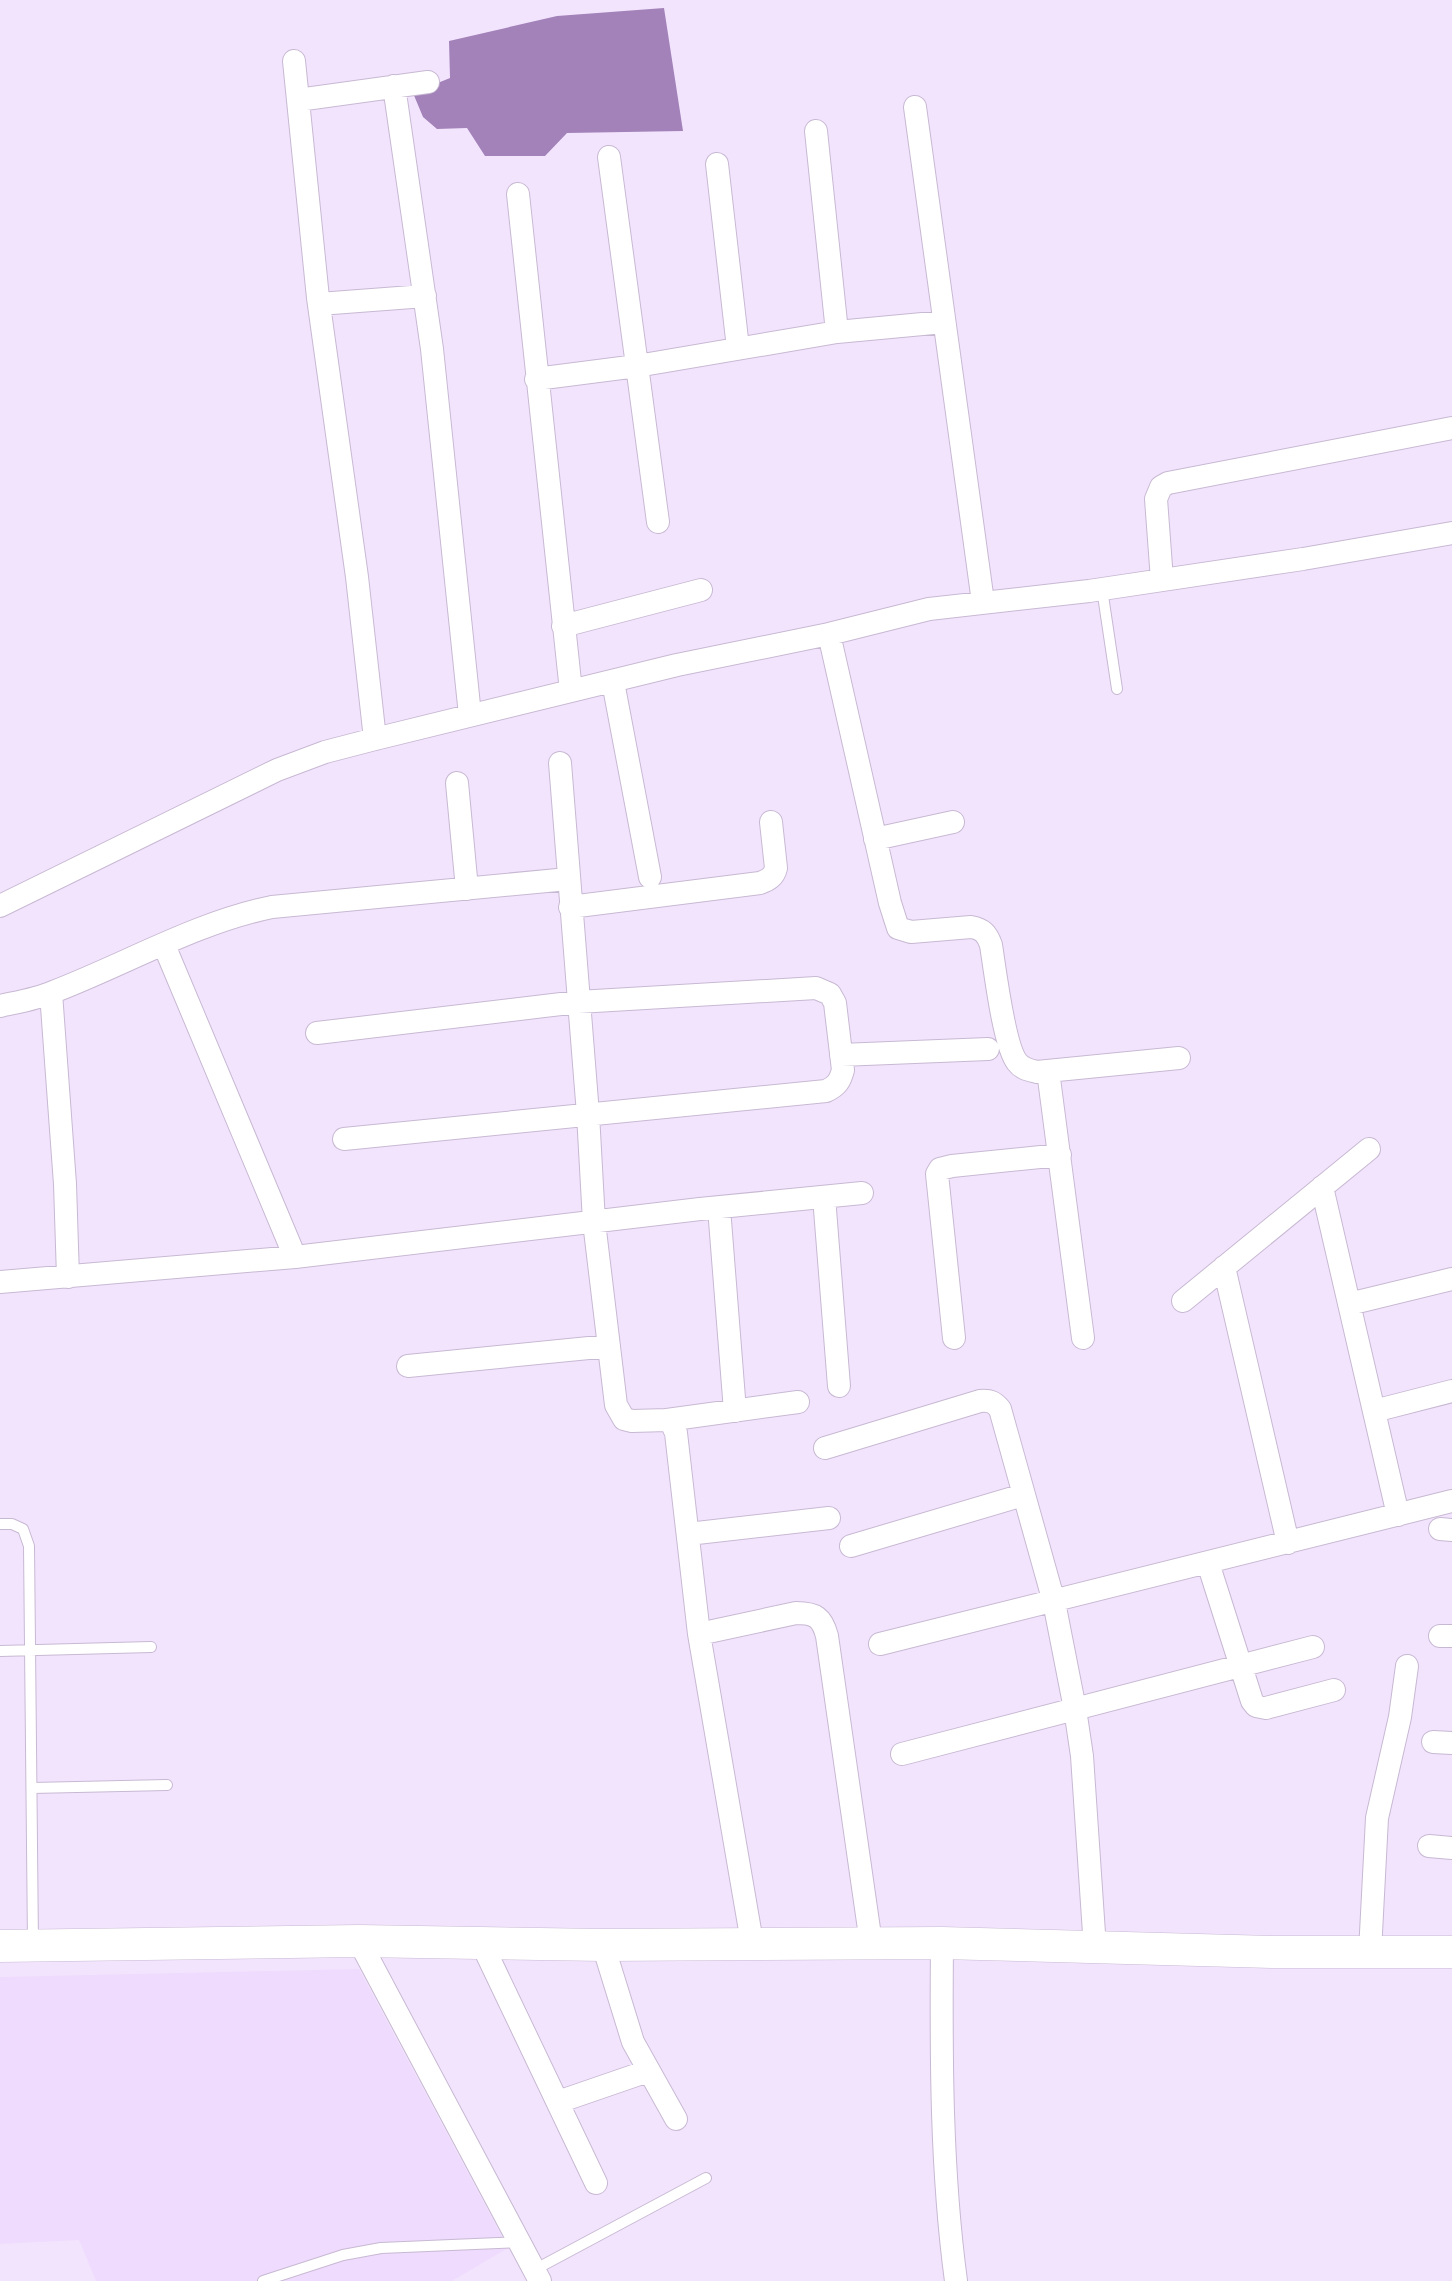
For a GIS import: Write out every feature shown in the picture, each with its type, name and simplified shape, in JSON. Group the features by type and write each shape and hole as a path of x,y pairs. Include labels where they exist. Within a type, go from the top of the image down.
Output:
{"street":[{"path":"294,61 319,304 357,577 375,739"},
{"path":"298,100 428,82"},
{"path":"394,86 425,296 445,457 471,715"},
{"path":"915,107 983,602"},
{"path":"816,131 837,332"},
{"path":"609,157 658,522"},
{"path":"717,164 738,348"},
{"path":"518,195 571,691"},
{"path":"319,304 425,296"},
{"path":"536,379 637,366 837,332 944,322"},
{"path":"1162,580 1156,499 1161,487 1174,482 1452,428"},
{"path":"0,906 277,770 325,752 375,739 677,665 829,634 929,609 1102,589 1452,533"},
{"path":"563,626 701,590"},
{"path":"829,634 875,839 898,928 911,932 971,927 980,928 984,932 991,945 1009,1047 1018,1064 1026,1070 1048,1071 1179,1058"},
{"path":"613,682 650,877"},
{"path":"560,763 588,1114 594,1222 616,1405 624,1419 632,1421 667,1420 798,1402"},
{"path":"457,783 467,889"},
{"path":"570,907 760,884 775,874 771,822"},
{"path":"875,839 954,822"},
{"path":"0,1006 51,993 213,923 272,907 568,879"},
{"path":"164,945 295,1257"},
{"path":"317,1033 578,1002 816,988 830,994 835,1003 843,1070 841,1081 834,1088 826,1091 344,1139"},
{"path":"51,993 65,1184 68,1277"},
{"path":"841,1055 988,1049"},
{"path":"1048,1071 1083,1338"},
{"path":"1183,1301 1369,1149"},
{"path":"954,1338 937,1173 940,1169 952,1166 1060,1155"},
{"path":"1322,1187 1398,1515"},
{"path":"0,1282 295,1257 862,1193"},
{"path":"824,1197 839,1386"},
{"path":"719,1208 735,1411"},
{"path":"1224,1267 1288,1543"},
{"path":"1349,1304 1452,1279"},
{"path":"408,1366 609,1346"},
{"path":"1374,1411 1452,1390"},
{"path":"825,1448 980,1401 988,1400 1000,1409 1054,1602 1075,1709 1082,1756 1095,1948"},
{"path":"667,1420 672,1424 676,1433 699,1634 752,1942"},
{"path":"851,1546 1023,1496"},
{"path":"879,1644 1452,1501"},
{"path":"688,1534 829,1518"},
{"path":"1208,1563 1252,1701 1261,1708 1334,1690"},
{"path":"699,1634 796,1613 810,1613 824,1624 871,1943"},
{"path":"902,1754 1313,1647"},
{"path":"1370,1952 1377,1818 1400,1717 1407,1666"},
{"path":"1429,1846 1452,1848"},
{"path":"0,1946 359,1941 603,1945 752,1942 942,1943 1272,1952 1452,1952"},
{"path":"359,1941 537,2276"},
{"path":"942,1943 942,2029 949,2226 956,2281"},
{"path":"482,1944 596,2183"},
{"path":"603,1945 633,2042 676,2119"},
{"path":"558,2102 648,2071"}],"lane":[{"path":"1102,589 1117,689"},
{"path":"0,1524 18,1525 27,1536 33,1945"},
{"path":"0,1651 151,1647"},
{"path":"32,1788 167,1785"},
{"path":"537,2276 706,2178"},
{"path":"263,2281 343,2255 381,2248 519,2242"}],"shaded area":[{"path":"664,8 683,131 567,133 545,156 485,156 467,128 437,129 423,117 413,93 450,78 449,41 557,16"},
{"path":"359,1969 508,2248 452,2281 96,2281 79,2240 0,2244 0,1977"}]}
